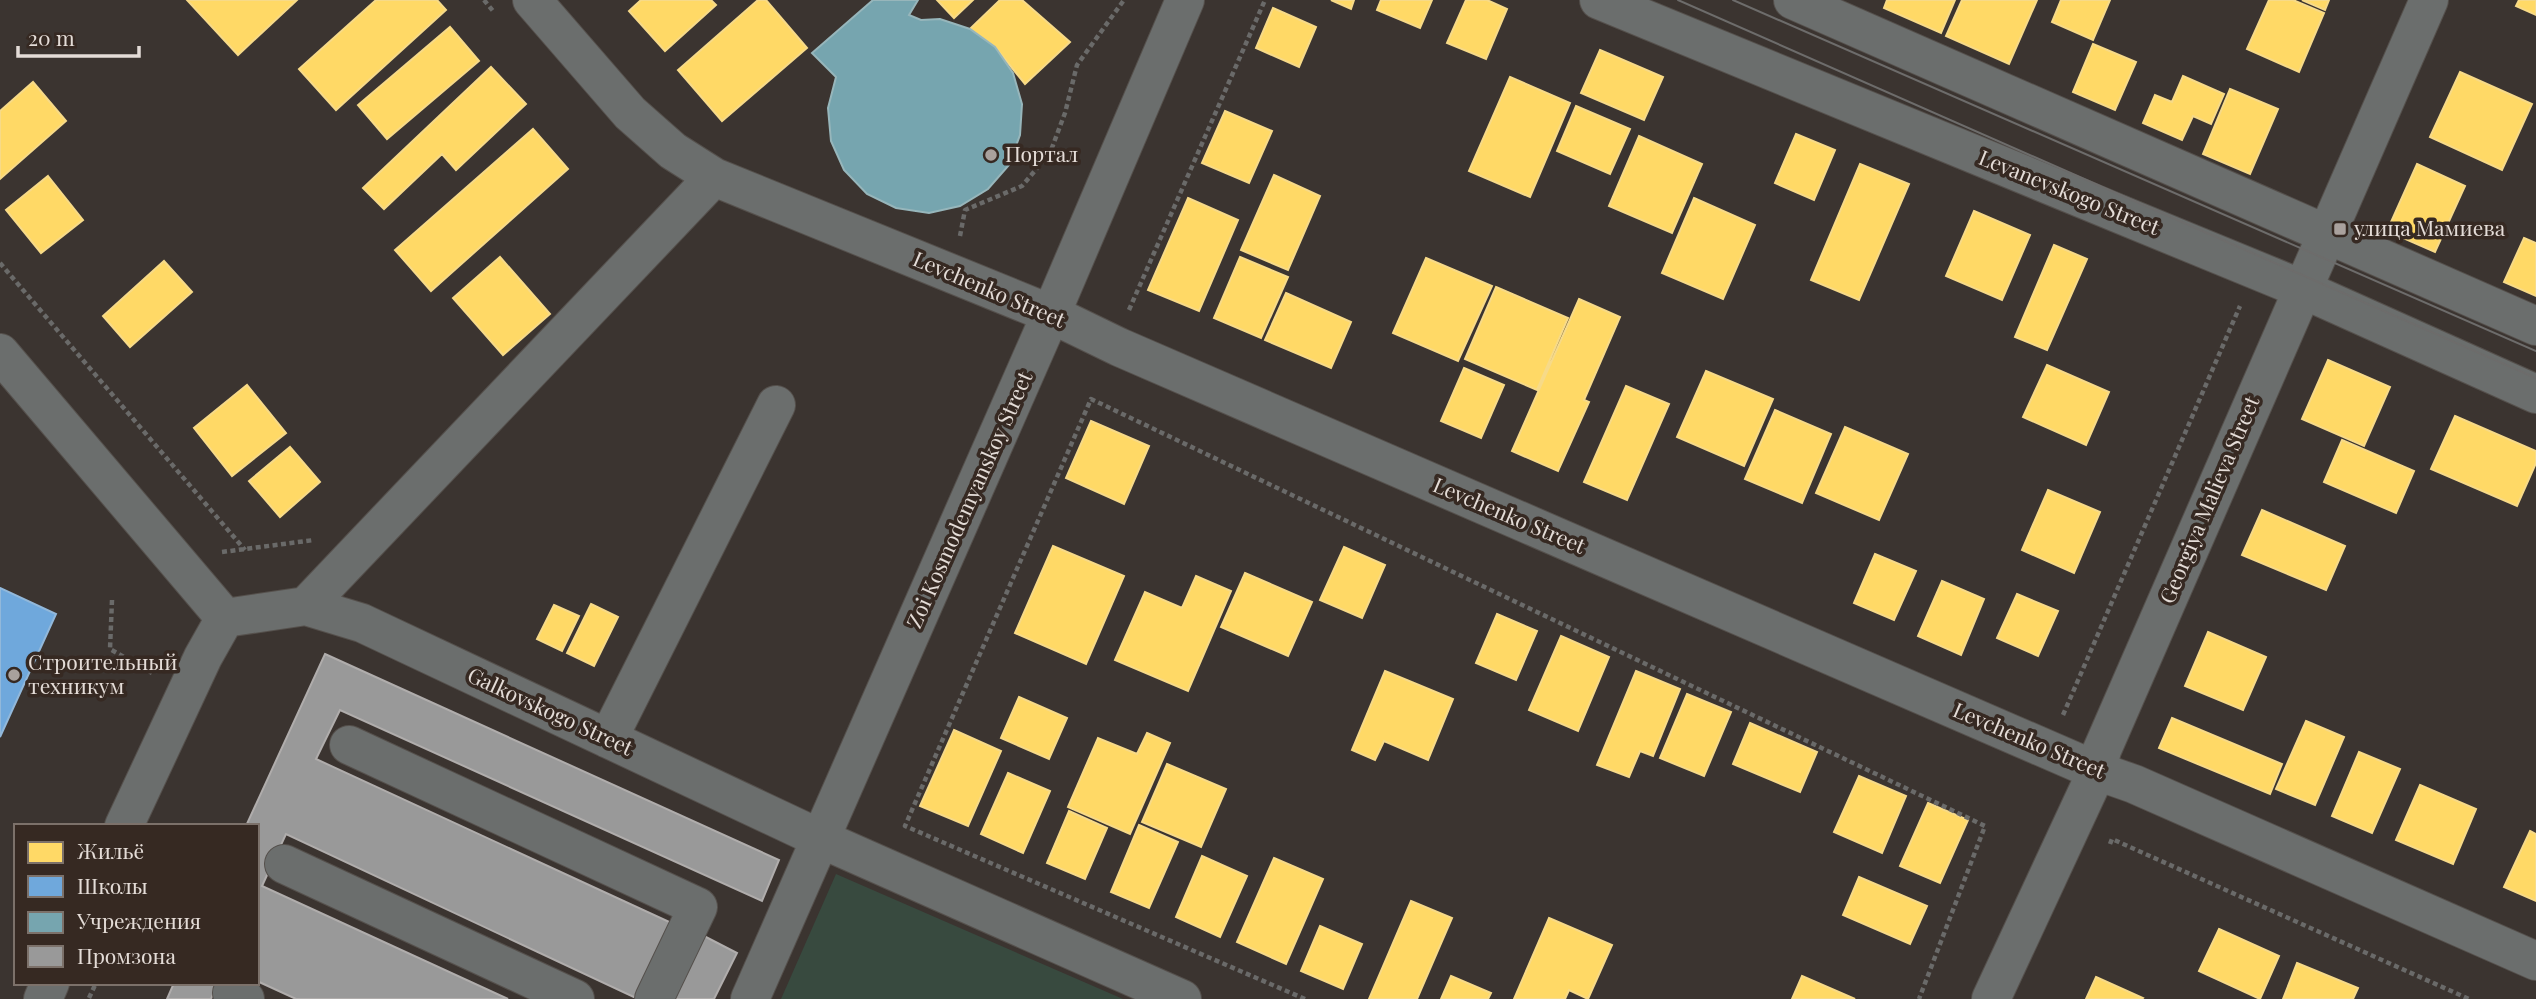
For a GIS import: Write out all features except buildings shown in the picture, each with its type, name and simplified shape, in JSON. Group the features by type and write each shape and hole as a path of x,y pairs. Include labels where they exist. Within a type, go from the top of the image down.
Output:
{"street":[{"name":"Zoi Kosmodemyanskoy Street","path":"750,999 1051,314 1185,0"},
{"name":"Levanevskogo Street","path":"1600,0 2301,289 2536,394"},
{"path":"1793,0 2536,326"},
{"name":"Georgiya Malieva Street","path":"1991,999 2097,771 2102,750 2429,0"},
{"name":"Levchenko Street","path":"517,10 673,151 714,177 1051,314 1132,353 2097,771 2134,784 2536,961"},
{"path":"306,606 714,177"},
{"path":"0,353 225,618 203,657 125,824"},
{"path":"608,739 776,405"},
{"name":"Galkovskogo Street","path":"225,618 306,606 362,623 821,839 1182,999"},
{"path":"349,745 698,907 654,999"},
{"path":"284,864 575,999"}],"path":[{"path":"484,0 517,10"},
{"path":"957,248 965,210 1021,186 1050,153 1065,113 1077,65 1124,0"},
{"path":"1127,316 1265,0"},
{"path":"0,263 246,550"},
{"path":"2062,719 2245,295"},
{"path":"1305,999 905,826 1091,399 1985,826 1919,999"},
{"path":"214,552 314,540 325,532"},
{"path":"2112,839 2469,999"}],"green space":[{"path":"836,874 1123,999 781,999"}],"tram line":[{"path":"1678,0 2536,378"},
{"path":"1733,0 2536,351"}],"place":[{"name":"Портал","path":"991,155"},
{"name":"улица Мамиева","path":"2340,229"},
{"name":"Строительный техникум","path":"14,675"}]}
